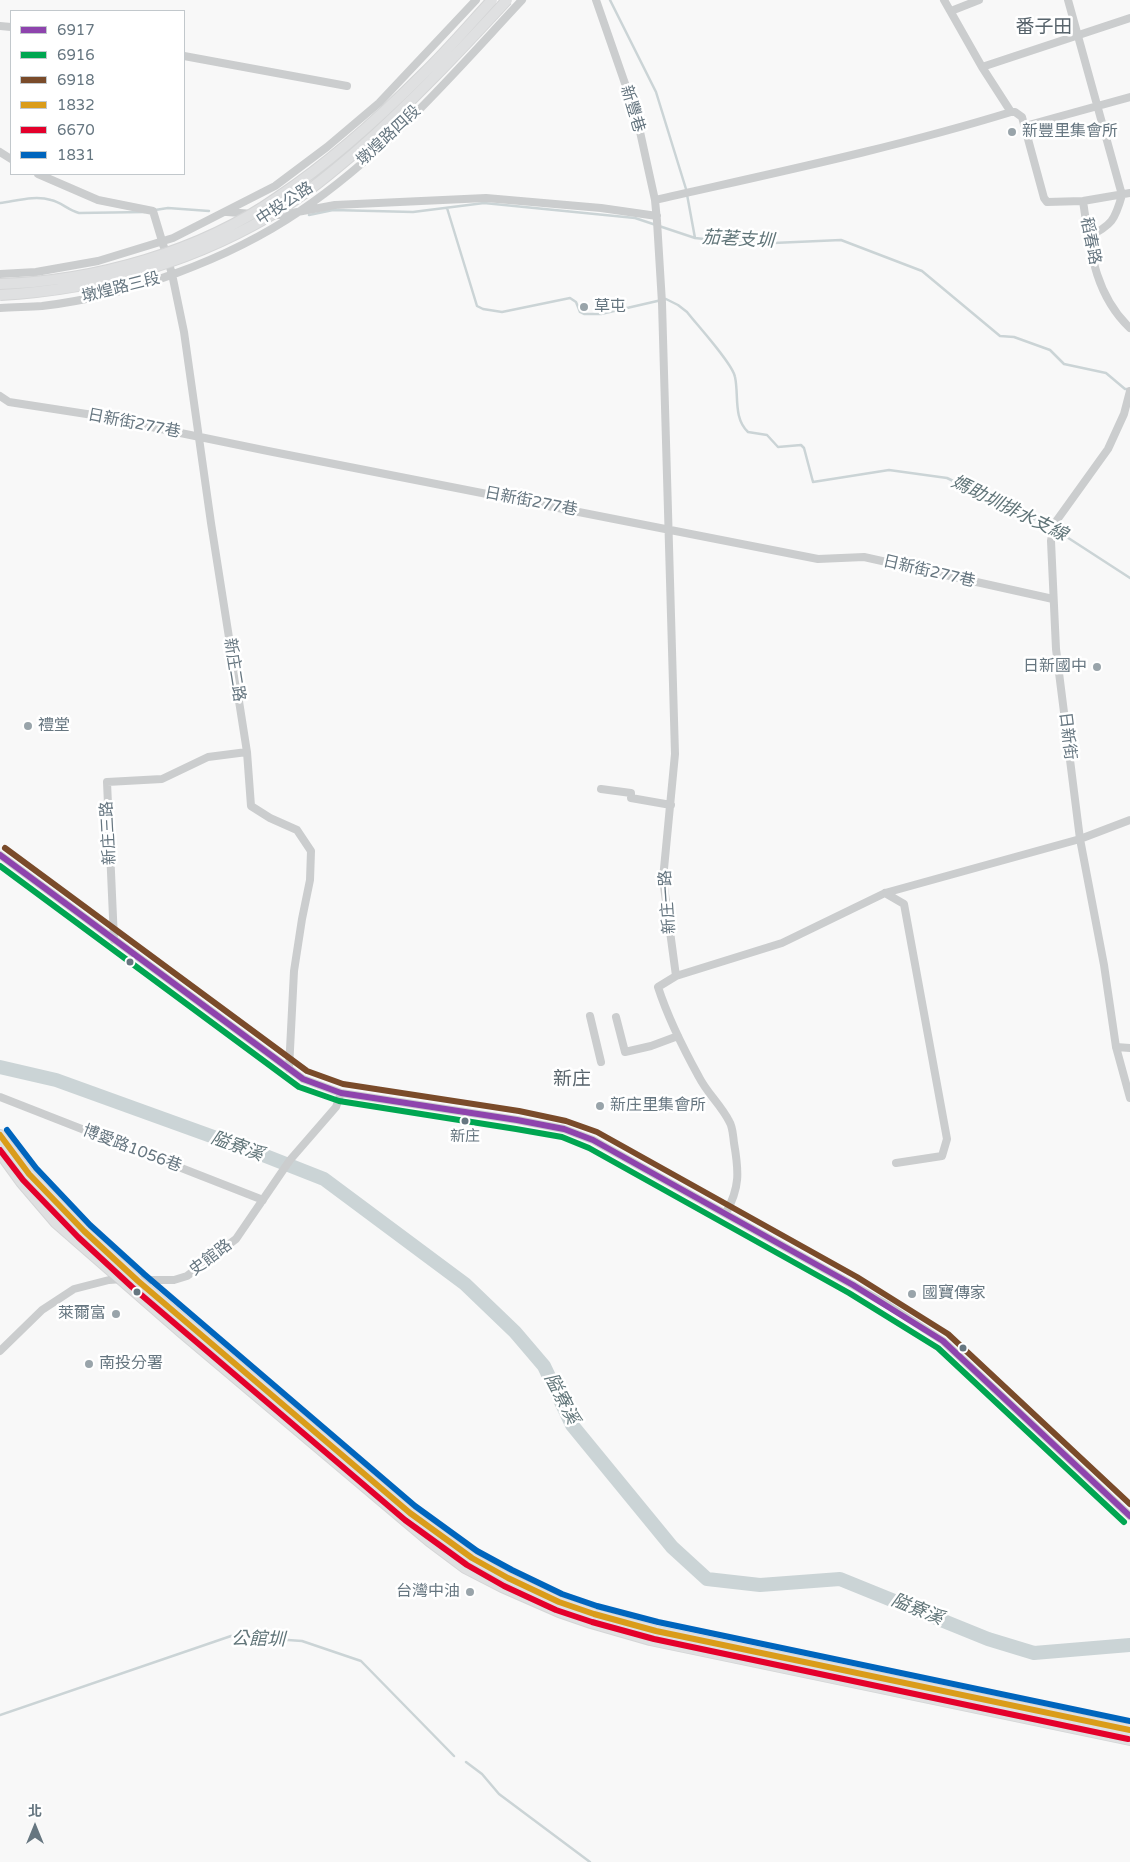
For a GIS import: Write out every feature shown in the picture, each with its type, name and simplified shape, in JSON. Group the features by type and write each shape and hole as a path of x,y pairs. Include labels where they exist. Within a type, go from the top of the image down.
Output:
{"main road":[{"name":"中投公路","path":"0,284 38,283 102,271 177,250 225,228 277,198 337,152 423,74 492,0"},
{"name":"中投公路","path":"0,295 40,293 105,281 180,259 231,237 286,206 338,167 390,121 431,82 507,0"},
{"path":"0,1135 29,1174 46,1193 138,1281 410,1513 505,1583 559,1612 650,1640 1130,1740"},
{"path":"0,1153 21,1182 56,1223 388,1508 465,1568 594,1614 656,1631 1130,1730"},
{"path":"465,1568 472,1558"}],"street":[{"name":"墩煌路四段","path":"213,219 276,186 379,103 476,0"},
{"name":"墩煌路四段","path":"236,248 300,212 346,176 400,129 522,0"},
{"name":"新豐巷","path":"596,0 637,118 655,200 662,303 668,529"},
{"path":"944,0 982,67 1011,112"},
{"path":"951,11 979,0"},
{"path":"1068,0 1098,107 1126,194 1116,215 1105,228 1088,237"},
{"path":"982,67 1130,18"},
{"path":"185,56 347,86"},
{"path":"655,200 889,146 956,129 1011,112 1015,112 1022,117 1026,126 1130,97"},
{"name":"稻春路","path":"1026,126 1044,198 1047,202 1083,202 1088,237 1098,280 1118,317 1130,328"},
{"name":"新庄二路","path":"40,175 98,200 153,211 172,274 184,332 247,752 251,806 270,818 297,830 310,851 310,880 294,972 289,1070"},
{"path":"1083,202 1126,194"},
{"path":"225,212 281,215 335,205 486,198 601,208 657,222"},
{"name":"墩煌路三段","path":"0,274 36,272 98,261 173,238 213,219"},
{"name":"墩煌路三段","path":"0,308 42,306 109,293 172,274 236,248"},
{"name":"日新街","path":"1130,391 1124,414 1108,449 1053,529 1051,541 1056,648 1080,839 1104,965 1116,1047 1130,1098"},
{"name":"日新街277巷","path":"0,396 9,402 93,415 818,558 864,557 1053,600"},
{"name":"新庄一路","path":"668,529 675,754 663,879 676,976"},
{"name":"新庄三路","path":"114,940 107,782 162,779 208,758 247,752"},
{"path":"601,789 631,793 631,798 670,805"},
{"path":"726,1213 734,1197 739,1179 731,1123 718,1101 700,1079 667,1016 658,987 676,976 782,944 885,893 1080,839 1130,820"},
{"path":"0,855 303,1079 341,1093 471,1112 564,1129 593,1140 889,1306 943,1342 1130,1516"},
{"path":"885,893 904,904 947,1139 942,1156 896,1163"},
{"path":"590,1016 601,1062"},
{"path":"616,1017 625,1052 651,1046 678,1036"},
{"path":"1116,1047 1130,1048"},
{"name":"史館路","path":"0,1351 42,1310 74,1289 121,1278 138,1281 174,1280 187,1276 236,1238 290,1160 336,1107 341,1093"},
{"name":"博愛路1056巷","path":"0,1097 265,1197"}],"waterway":[{"path":"610,0 656,92 686,189 695,238"},
{"path":"0,203 39,198 55,201 79,213 145,212"},
{"name":"茄荖支圳","path":"309,215 333,210 413,212 484,203 635,218 695,238 751,244 841,240 922,271 1000,336 1014,337 1050,350 1064,364 1106,373 1125,389 1129,389"},
{"path":"155,210 168,208 209,211"},
{"name":"媽助圳排水支線","path":"447,208 477,306 483,309 502,312 570,298 576,302 580,312 584,314 601,314 666,299 687,312 714,344 733,371 738,413 743,426 748,432 767,435 778,447 801,445 804,448 813,482 889,470 947,478 992,503 1020,512 1051,527"},
{"name":"媽助圳排水支線","path":"1056,530 1130,578"},
{"name":"隘寮溪","path":"0,1067 56,1080 258,1153 324,1179 465,1284 515,1332 544,1366 572,1425 672,1547 707,1579 760,1585 840,1579 988,1639 1034,1653 1130,1645"},
{"name":"公館圳","path":"0,1715 231,1636 302,1641 361,1661 454,1756"},
{"name":"公館圳","path":"466,1762 482,1774 499,1794 590,1862"}],"transit line":[{"name":"6918","path":"5,848 307,1071 343,1084 519,1111 566,1121 597,1132 857,1277 948,1334 1130,1504"},
{"name":"6917","path":"0,855 303,1079 341,1093 564,1129 593,1140 853,1285 943,1341 1130,1516"},
{"name":"6916","path":"0,866 299,1087 339,1101 562,1137 589,1148 849,1293 938,1348 1124,1522"},
{"name":"1831","path":"7,1130 36,1168 90,1225 144,1274 415,1506 477,1551 512,1570 562,1594 597,1606 658,1622 1130,1721"},
{"name":"1832","path":"0,1135 29,1174 84,1231 138,1281 410,1513 472,1558 508,1578 559,1602 656,1631 1130,1730"},
{"name":"6670","path":"0,1150 23,1180 78,1237 132,1287 405,1520 467,1565 504,1586 556,1610 654,1639 1128,1739"}],"place":[{"name":"新豐里集會所","path":"1012,132"},
{"name":"草屯","path":"584,307"},
{"name":"日新國中","path":"1097,667"},
{"name":"禮堂","path":"28,726"},
{"name":"新庄里集會所","path":"600,1106"},
{"name":"新庄","path":"465,1121"},
{"name":"國寶傳家","path":"912,1294"},
{"name":"萊爾富","path":"116,1314"},
{"name":"南投分署","path":"89,1364"},
{"name":"台灣中油","path":"470,1592"}],"district":[{"name":"番子田","path":"1044,28"},
{"name":"新庄","path":"572,1080"}]}
